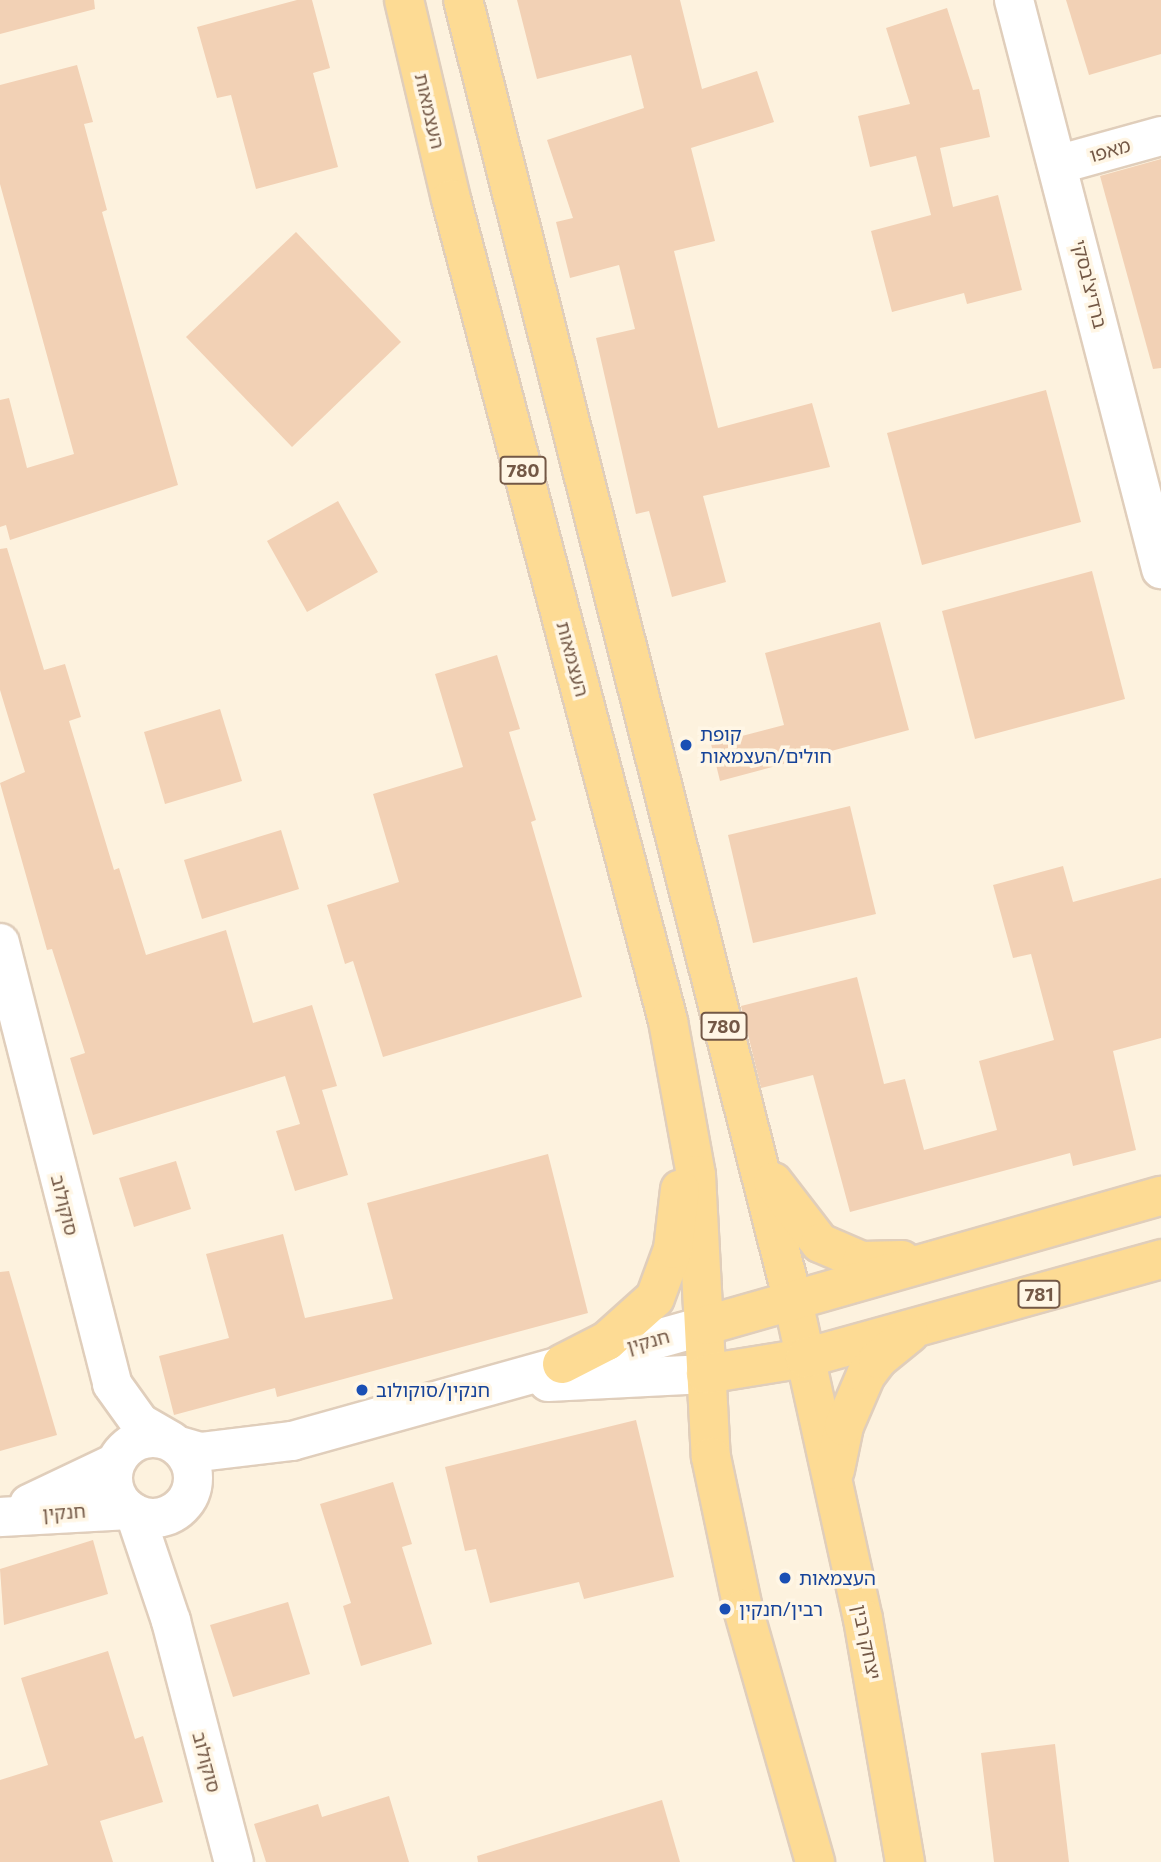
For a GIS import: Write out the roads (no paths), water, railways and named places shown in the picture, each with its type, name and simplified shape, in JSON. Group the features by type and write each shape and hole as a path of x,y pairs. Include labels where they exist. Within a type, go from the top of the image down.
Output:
{"main road":[{"name":"העצמאות","path":"404,0 451,199 648,939 682,1085 696,1175 707,1325"},
{"name":"780","path":"463,0 793,1301"},
{"path":"562,1364 607,1341 640,1314 655,1298 667,1272 678,1220 682,1085"},
{"path":"755,1152 804,1227 837,1253 888,1262 970,1251 1161,1196"},
{"name":"חנקין","path":"707,1325 970,1251"},
{"name":"781","path":"706,1374 805,1358 1161,1259"},
{"path":"706,1374 746,1353 793,1301"},
{"name":"יצחק רבין","path":"793,1301 881,1709 905,1862"},
{"path":"707,1325 706,1374 711,1457 731,1560 815,1862"},
{"path":"832,1480 844,1426 866,1376 878,1359 916,1329"}],"street":[{"name":"ברדיצ'בסקי","path":"1014,0 1153,501 1161,569"},
{"name":"מאפו","path":"1060,164 1161,136"},
{"name":"סוקולוב","path":"0,943 111,1384 140,1423 173,1443"},
{"name":"חנקין","path":"173,1443 200,1451 292,1441 707,1325"},
{"name":"חנקין","path":"504,1383 706,1374"},
{"path":"158,1438 173,1443 194,1473 183,1504 154,1518 132,1512 114,1489 116,1463 132,1443 158,1438"},
{"name":"חנקין","path":"183,1504 232,1469 292,1441"},
{"name":"חנקין","path":"0,1516 50,1496 116,1463"},
{"name":"סוקולוב","path":"171,1620 170,1551 183,1504"},
{"name":"סוקולוב","path":"132,1512 171,1620 234,1862"},
{"name":"חנקין","path":"0,1516 132,1512"}],"place":[{"name":"קופת חולים/העצמאות","path":"686,745"},
{"name":"חנקין/סוקולוב","path":"362,1390"},
{"name":"העצמאות","path":"785,1578"},
{"name":"רבין/חנקין","path":"725,1609"}]}
